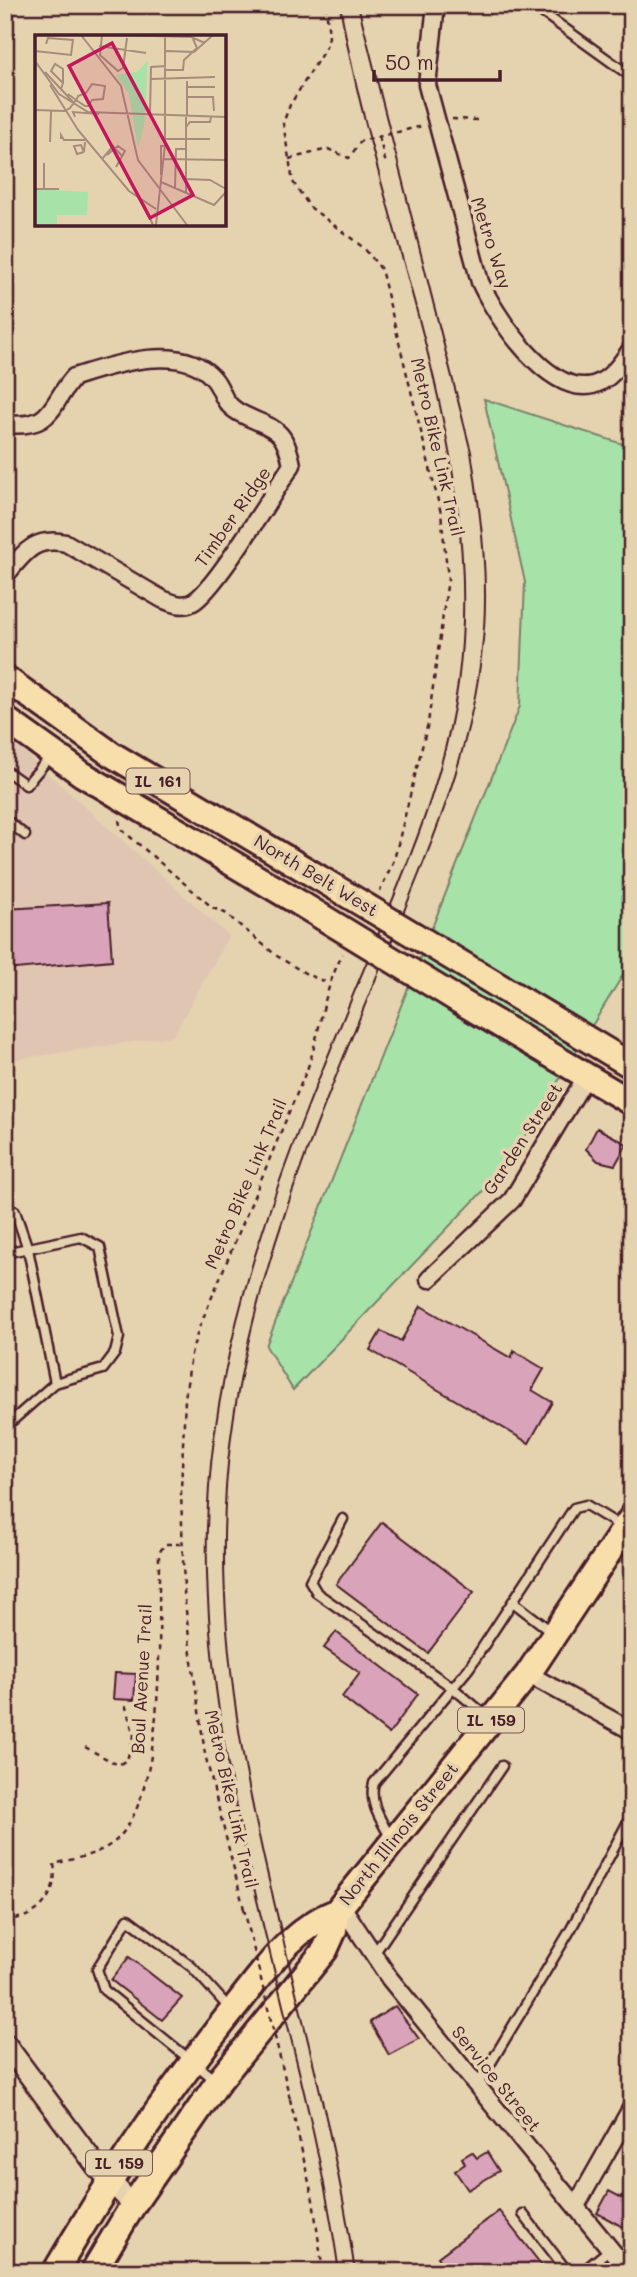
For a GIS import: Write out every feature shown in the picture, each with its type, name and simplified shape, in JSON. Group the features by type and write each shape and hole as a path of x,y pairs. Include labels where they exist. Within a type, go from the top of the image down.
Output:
{"main road":[{"name":"North Belt West","path":"5,678 111,754 632,1066"},
{"name":"North Belt West","path":"5,719 52,754 632,1104"},
{"name":"North Illinois Street","path":"55,2272 109,2179 192,2061 301,1930 339,1908 393,1842 528,1674 628,1523"},
{"name":"North Illinois Street","path":"93,2272 133,2205 218,2082 324,1950 334,1930 339,1908"}],"street":[{"name":"Metro Way","path":"436,5 427,85 480,282 513,336 540,365 566,382 579,386 606,379 632,348"},
{"name":"Timber Ridge","path":"5,424 30,424 53,411 74,377 114,364 157,357 191,363 214,378 223,400 238,412 270,425 281,435 292,465 214,580 193,603 179,605 162,599 66,543 52,540 40,541 27,549 5,576"},
{"name":"Garden Street","path":"429,1279 512,1200 586,1077"},
{"path":"528,1674 632,1731"},
{"name":"Service Street","path":"339,1908 390,1979 629,2272"},
{"path":"7,2050 109,2179 133,2205"},
{"path":"576,2206 632,2107"}],"lane":[{"path":"533,5 632,77"},
{"path":"5,770 26,785 52,754"},
{"path":"5,819 25,835"},
{"path":"5,1213 15,1211 28,1249 55,1383"},
{"path":"5,1253 81,1237 100,1247 119,1337 115,1353 103,1369 55,1383 5,1427"},
{"path":"393,1842 374,1805 371,1793 374,1783 453,1688 574,1508 586,1505 628,1523"},
{"path":"343,1519 310,1581 317,1593 453,1688 491,1720"},
{"path":"513,1602 556,1635"},
{"path":"374,1954 502,1766"},
{"path":"477,2086 571,1929 632,1814"},
{"path":"218,2082 104,1990 97,1969 128,1919 192,1967 232,2011"},
{"path":"523,2214 569,2272"},
{"path":"582,2272 610,2249"}],"path":[{"name":"Metro Bike Link Trail","path":"326,5 329,37 326,47 290,105 283,123 293,182 310,207 364,247 381,269 425,442 447,545 446,610 421,758 394,860 378,895"},
{"path":"289,159 328,149 349,158 361,141 449,118 480,120"},
{"path":"379,136 386,164"},
{"path":"129,801 119,822 121,829 213,908 225,913 277,956 307,975 329,983"},
{"name":"Metro Bike Link Trail","path":"323,2272 313,2200 244,1909 221,1825 201,1728 184,1592 182,1434 191,1354 317,1042 329,983 344,952"},
{"name":"Boul Avenue Trail","path":"5,1918 19,1919 38,1909 54,1886 54,1864 105,1848 126,1829 137,1810 147,1780 153,1740 159,1553 165,1544 182,1544"},
{"path":"85,1747 118,1765 127,1760 134,1736 124,1700"}],"shaded area":[{"path":"5,735 229,936 173,1036 5,1061"}],"green space":[{"path":"484,399 632,447 632,960 506,1167 293,1390 266,1346 520,706 525,582"}],"building":[{"path":"108,903 112,960 5,970 5,909"},
{"path":"597,1128 627,1144 615,1165 598,1161 586,1149"},
{"path":"421,1306 511,1358 514,1351 544,1369 532,1390 552,1402 529,1443 370,1350 381,1331 401,1341"},
{"path":"382,1522 474,1592 428,1653 336,1584"},
{"path":"336,1632 418,1694 389,1734 342,1697 360,1673 324,1648"},
{"path":"115,1673 136,1674 134,1700 113,1699"},
{"path":"129,1957 182,1998 162,2020 111,1980"},
{"path":"395,2006 419,2039 389,2055 370,2022"},
{"path":"472,2152 477,2158 487,2152 499,2171 468,2190 455,2171 465,2164 462,2158"},
{"path":"632,2180 632,2232 597,2213 609,2191 622,2198"},
{"path":"499,2211 547,2272 450,2272 438,2257"}],"tram line":[{"path":"339,2272 322,2174 232,1784 216,1686 207,1587 209,1487 216,1421 244,1292 263,1229 308,1105 418,836 442,761 458,683 463,597 458,511 444,426 425,342 357,89 340,5"},
{"path":"355,2272 337,2167 264,1858 243,1754 229,1650 224,1545 231,1437 254,1317 310,1142 442,814 467,733 482,649 485,600 483,550 471,452 358,5"}]}
